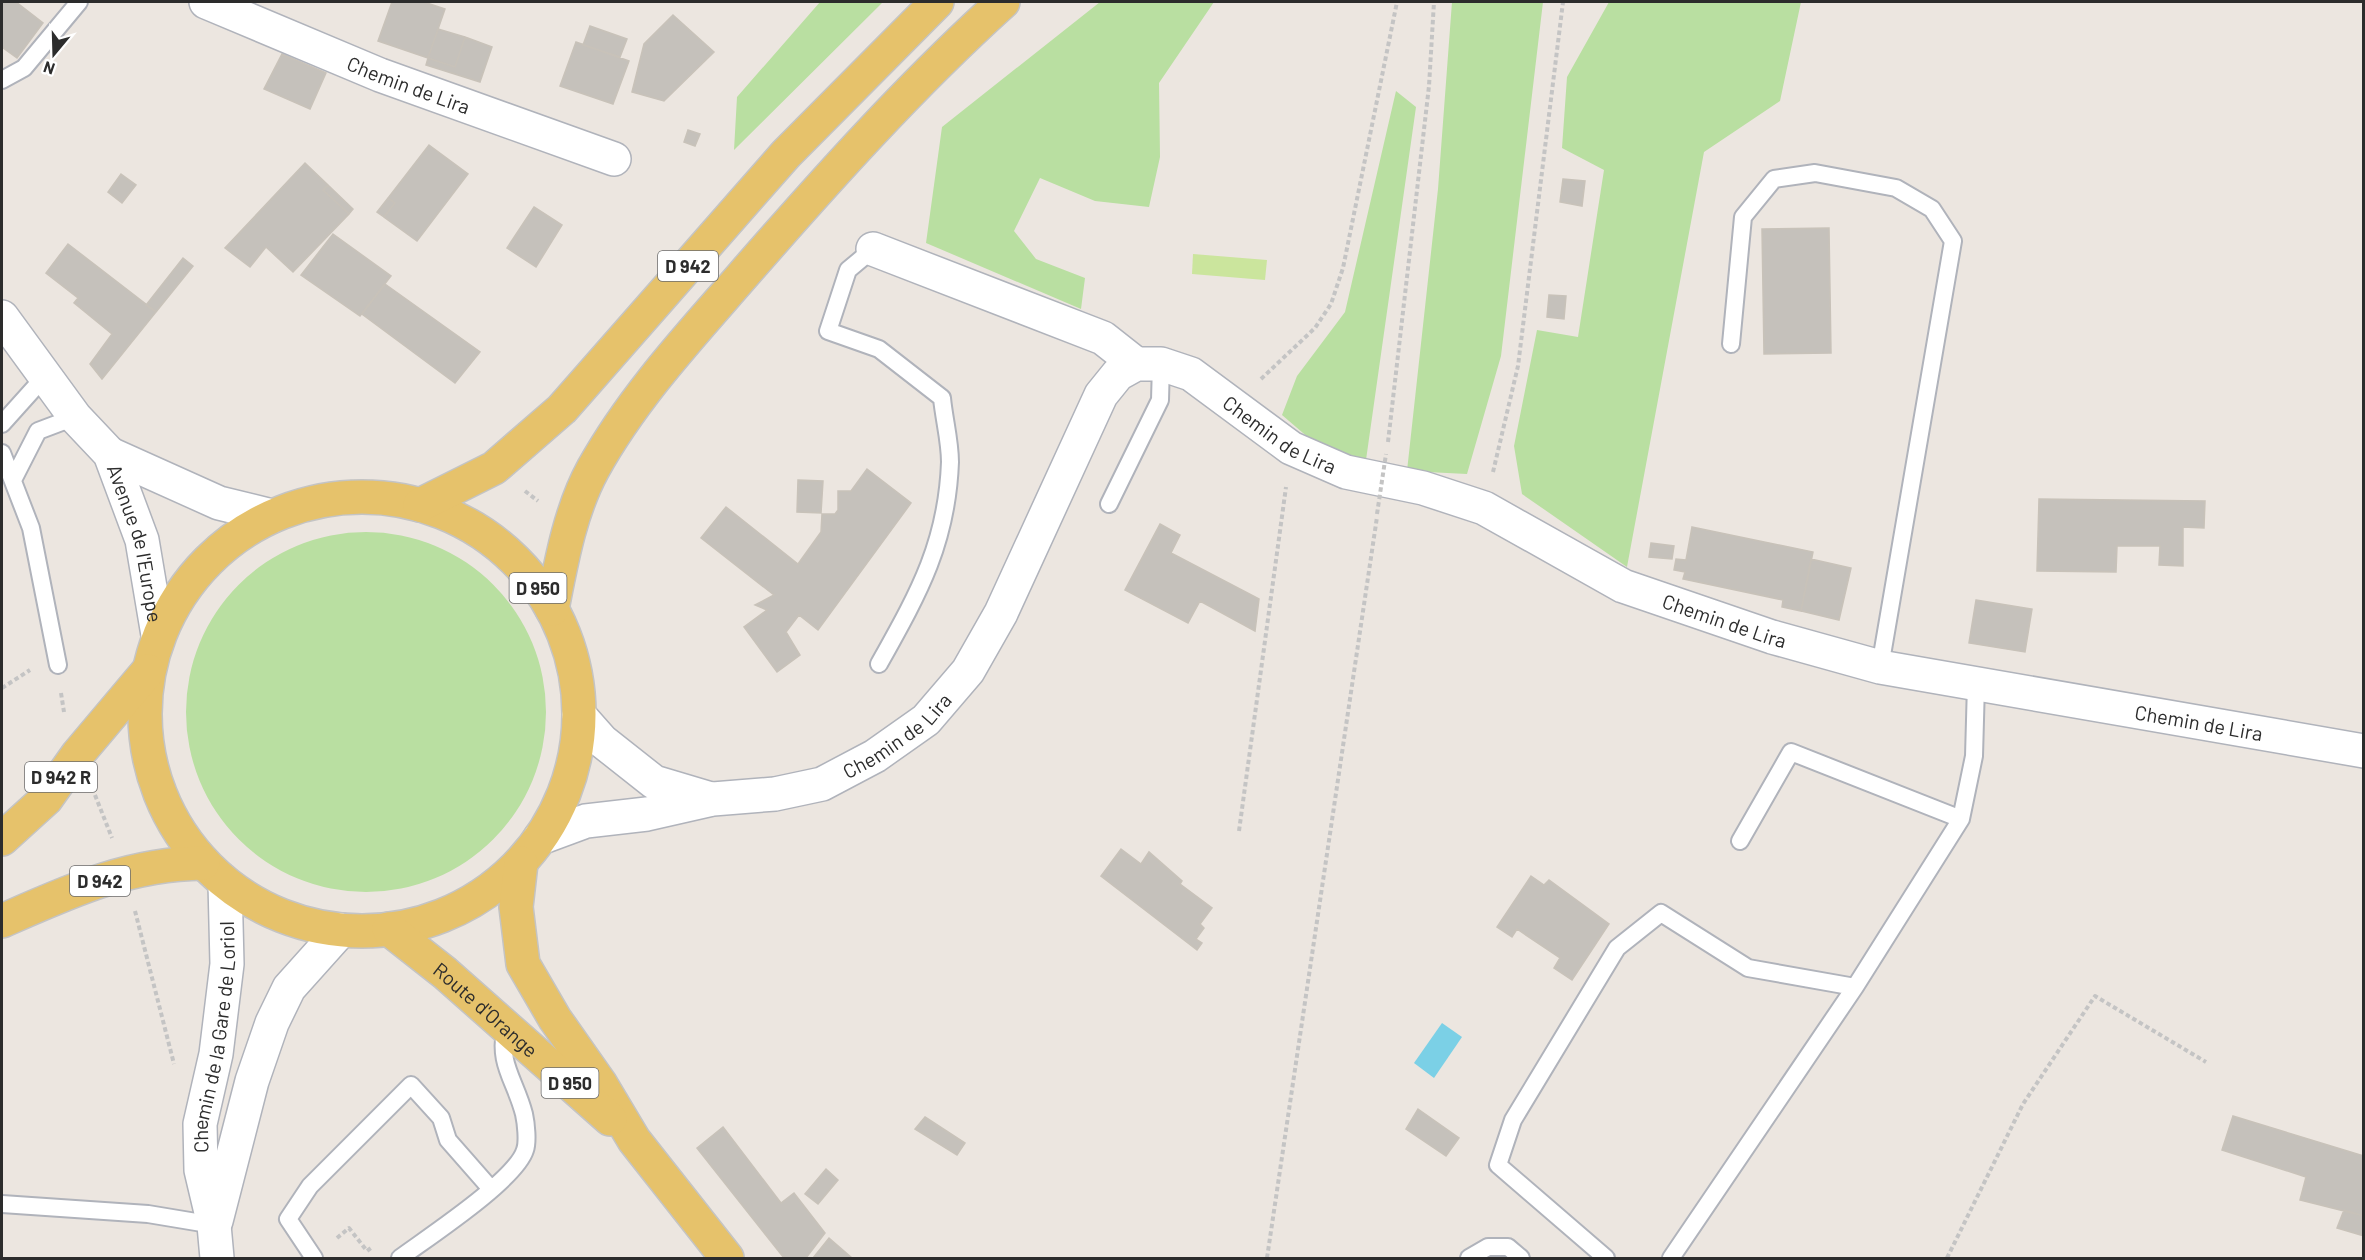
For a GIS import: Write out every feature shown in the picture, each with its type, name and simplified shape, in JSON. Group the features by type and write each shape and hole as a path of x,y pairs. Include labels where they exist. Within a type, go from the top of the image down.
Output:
{"main road":[{"name":"D 942","path":"420,505 494,468 562,409 786,154 937,2"},
{"name":"D 942","path":"552,609 564,551 592,471 634,405 661,370 818,189 963,38 1003,2"},
{"name":"D 950","path":"370,497 420,505 460,521 496,543 527,573 552,609 567,642 576,678 579,715 575,759 562,800 530,851 482,895 438,918 389,929 341,930 300,922 271,910 214,873 178,830 159,793 147,753 144,712 148,671 158,636 185,586 224,546 272,516 320,501 339,499 370,497"},
{"name":"D 942 R","path":"2,839 46,799 78,754 148,671"},
{"name":"Route d'Orange","path":"530,851 516,907 523,964 555,1019 600,1083 634,1140 727,1258"},
{"name":"D 942","path":"2,921 126,872 167,864 214,873"},
{"name":"Route d'Orange","path":"389,929 446,973 634,1140"}],"street":[{"name":"Chemin de Lira","path":"206,2 380,75 614,159"},
{"name":"Chemin de Lira","path":"873,249 1103,338 1148,364 1191,374 1291,448 1346,472 1424,488 1484,508 1623,586 1772,637 1880,668 2364,751"},
{"name":"Avenue de l'Europe","path":"2,317 75,417 110,454 219,503 272,516"},
{"name":"Chemin de Lira","path":"530,851 586,821 647,814 713,800 775,794 822,784 875,756 926,720 968,671 1001,613 1101,395 1118,374 1148,364"},
{"name":"Avenue de l'Europe","path":"110,454 142,540 158,636"},
{"path":"579,715 602,741 654,782 713,800"},
{"name":"Chemin de la Gare de Loriol","path":"214,873 227,964 216,1054 200,1124 201,1170 214,1226 217,1258"},
{"name":"Chemin de la Gare de Loriol","path":"214,1226 252,1081 272,1023 289,988 341,930"}],"lane":[{"path":"2,80 24,69 79,2"},
{"path":"1731,344 1743,217 1774,179 1815,173 1896,188 1932,209 1953,241 1880,668"},
{"path":"873,249 848,270 828,331 879,349 942,398 950,460 944,522 937,544 921,588 879,664"},
{"path":"1109,504 1160,400 1148,364"},
{"path":"2,424 46,375"},
{"path":"14,478 38,431 75,417"},
{"path":"2,453 14,478 31,528 58,665"},
{"path":"1671,1258 1855,987 1961,819 1974,756 1976,684"},
{"path":"1740,841 1791,752 1961,819"},
{"path":"1606,1258 1498,1165 1513,1120 1617,948 1661,913 1748,968 1855,987"},
{"path":"400,1258 491,1189 517,1164 525,1150 524,1116 502,1053 506,1026"},
{"path":"314,1258 288,1219 310,1186 411,1085 441,1118 448,1140 491,1189"},
{"path":"2,1204 148,1214 214,1226"},
{"path":"1469,1258 1488,1247 1508,1247 1521,1258"}],"path":[{"path":"1235,405 1315,328 1331,304 1343,268 1397,2"},
{"path":"1267,1258 1386,454 1429,86 1434,2"},
{"path":"1484,508 1518,366 1563,2"},
{"path":"1239,831 1291,448"},
{"path":"515,484 543,505"},
{"path":"1947,1258 2023,1104 2095,996 2206,1062"}],"green space":[{"path":"820,2 883,2 734,150 737,97"},
{"path":"1100,2 1214,2 1159,83 1160,157 1149,207 1095,201 1040,178 1014,231 1036,259 1085,278 1081,309 926,243 942,127"},
{"path":"1452,2 1543,2 1501,356 1467,474 1407,471 1438,189"},
{"path":"1609,2 1801,2 1780,101 1704,152 1627,567 1522,494 1514,446 1537,330 1578,337 1604,170 1562,148 1567,77"},
{"path":"1396,91 1416,107 1366,460 1324,451 1282,415 1297,376 1345,312"},
{"path":"1193,254 1267,260 1265,280 1192,274"},
{"path":"366,532 401,536 435,546 466,562 493,585 516,612 532,643 542,677 546,712 542,747 532,781 516,812 493,839 466,862 435,878 401,888 366,892 331,888 297,878 266,862 239,839 216,812 200,781 190,747 186,712 190,677 200,643 216,612 239,585 266,562 297,546 331,536"}],"water":[{"path":"1442,1023 1462,1037 1434,1078 1414,1063"}],"building":[{"path":"2,2 16,2 43,23 17,58 2,47"},
{"path":"392,2 424,2 445,9 428,58 378,41"},
{"path":"673,15 714,52 664,101 632,92 644,44"},
{"path":"590,26 627,39 620,57 583,45"},
{"path":"438,29 465,37 455,67 428,58"},
{"path":"465,37 492,47 480,82 426,65 428,58 455,67"},
{"path":"576,42 629,61 613,104 560,86"},
{"path":"282,54 326,73 310,109 264,89"},
{"path":"688,130 700,134 695,146 684,142"},
{"path":"429,145 468,174 417,241 384,217 395,203 388,198"},
{"path":"305,163 328,185 323,190 349,214 293,272 266,247 250,267 225,248"},
{"path":"121,174 136,185 122,203 108,192"},
{"path":"1563,179 1585,181 1582,206 1560,202"},
{"path":"328,185 353,209 349,214 323,190"},
{"path":"388,198 395,203 384,217 377,212"},
{"path":"534,207 562,225 536,267 507,248"},
{"path":"1829,228 1831,353 1764,354 1762,229"},
{"path":"333,234 391,276 360,316 301,275"},
{"path":"68,244 156,312 102,379 90,364 112,334 74,303 78,298 46,273"},
{"path":"183,258 193,266 156,312 146,305"},
{"path":"385,284 480,352 455,383 362,314"},
{"path":"1549,295 1566,296 1564,319 1547,317"},
{"path":"867,469 911,503 818,630 799,615 786,632 800,655 777,672 744,627 767,610 755,605 774,595 701,538 726,507 798,564 821,532 822,514 835,514 838,510 838,491 851,491"},
{"path":"798,480 823,481 821,513 797,512"},
{"path":"2039,499 2205,501 2204,528 2183,527 2183,566 2159,565 2160,546 2117,546 2116,572 2037,571"},
{"path":"1160,524 1180,535 1171,553 1259,599 1255,631 1200,601 1188,623 1125,590"},
{"path":"1692,527 1813,552 1801,611 1782,607 1783,600 1683,579 1685,572 1674,570 1676,559 1686,560"},
{"path":"1651,543 1674,546 1672,559 1649,557"},
{"path":"1811,559 1851,568 1839,620 1801,611"},
{"path":"1976,600 2032,609 2025,652 1969,643"},
{"path":"1121,849 1141,864 1149,852 1182,881 1180,884 1212,908 1200,924 1204,928 1196,939 1202,943 1197,950 1101,876"},
{"path":"1531,876 1544,885 1549,880 1609,924 1572,980 1554,968 1560,958 1517,929 1512,937 1497,927"},
{"path":"1418,1109 1459,1138 1446,1156 1406,1129"},
{"path":"2233,1116 2364,1156 2364,1216 2300,1200 2306,1177 2222,1150"},
{"path":"925,1117 965,1143 957,1155 915,1129"},
{"path":"723,1127 781,1203 794,1193 825,1233 806,1258 784,1258 697,1148"},
{"path":"826,1169 838,1180 818,1204 805,1194"},
{"path":"2344,1210 2364,1216 2364,1236 2337,1228"},
{"path":"829,1238 852,1258 813,1258"}]}
